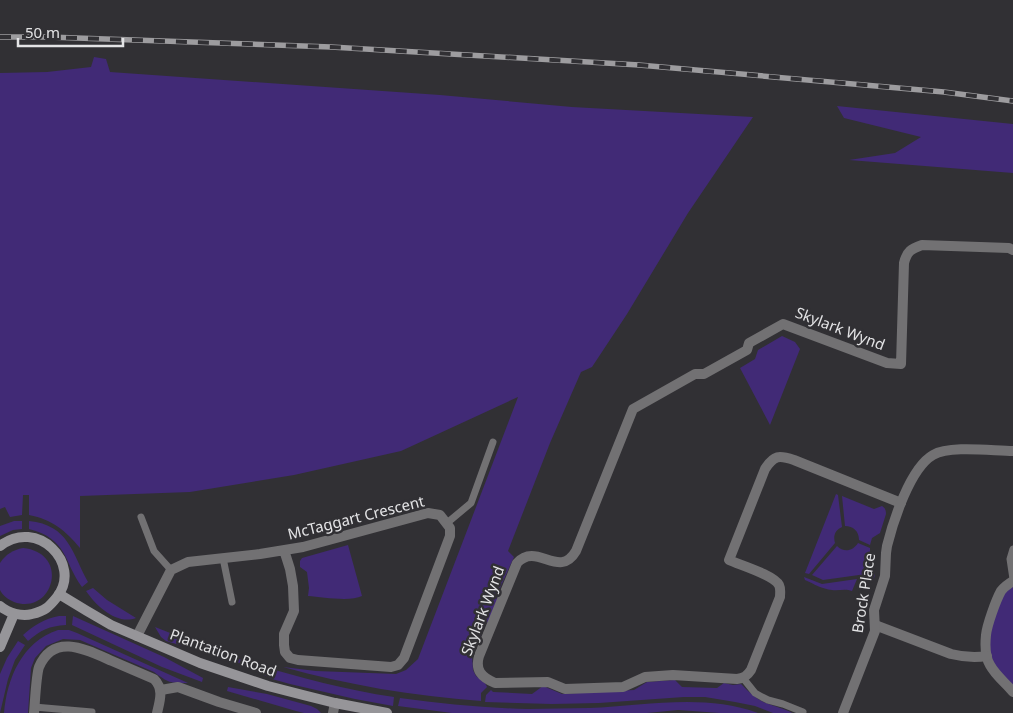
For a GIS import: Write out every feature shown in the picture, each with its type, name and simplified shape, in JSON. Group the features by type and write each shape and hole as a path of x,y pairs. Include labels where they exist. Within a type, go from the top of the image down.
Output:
{"street":[{"name":"Skylark Wynd","path":"743,678 673,675 645,678 623,687 566,689 548,682 495,683 488,680 478,671 477,663 517,563 526,556 536,555 556,563 572,558 633,409 695,374 704,374 731,360 746,350 749,343 784,324 887,364 901,364 904,262 906,255 913,248 922,245 1010,248 1013,250"},
{"name":"Brock Place","path":"843,713 873,637 875,625 874,610 885,576 886,553 890,535 901,503 921,465 932,455 946,451 1013,451"},
{"path":"743,678 751,670 780,597 780,591 779,585 771,577 729,560 769,462 776,457 783,456 901,503"},
{"name":"McTaggart Crescent","path":"172,570 188,562 303,547 428,513 440,515 450,528 450,536 404,658 398,665 391,667 290,658 285,652 284,634 294,611 291,577 284,550"},
{"path":"0,546 6,541 17,537 30,537 43,541 52,547 64,569 64,583 60,594 49,607 41,612 28,615 14,614 0,606"},
{"path":"137,636 172,570"},
{"path":"1013,580 1001,591 986,635 987,656 990,666 1013,692"},
{"name":"Plantation Road","path":"60,594 111,625 200,663 236,676 286,690 334,708 387,713"},
{"path":"0,647 14,614"},
{"path":"875,625 956,656 974,658 987,656"},
{"path":"34,710 39,669 46,655 58,648 71,646 84,649 154,680 159,684 161,690 157,713"},
{"path":"161,690 178,687 256,713"}],"lane":[{"path":"446,523 471,503 492,442"},
{"path":"141,517 154,551 172,570"},
{"path":"1013,550 1010,559 1013,580"},
{"path":"223,558 232,602"},
{"path":"743,678 755,693 762,697 803,712"},
{"path":"34,710 92,712"}],"shaded area":[{"path":"94,57 106,59 110,72 440,95 572,107 753,117 688,213 627,314 592,367 581,372 550,443 508,551 514,557 496,597 498,602 491,620 486,623 472,655 473,670 487,687 481,693 481,701 381,689 283,667 316,671 396,674 406,670 418,659 518,397 401,451 294,475 190,492 80,496 80,548 69,536 52,523 29,515 29,495 23,495 22,515 10,517 5,507 0,509 0,73 47,72 91,67"},
{"path":"837,106 1013,124 1013,173 849,160 895,153 921,137 844,118"},
{"path":"782,336 795,342 800,349 770,425 740,368 755,359 758,350"},
{"path":"836,494 838,495 842,527 835,534 835,543 809,574 805,573"},
{"path":"842,496 874,509 882,506 885,509 886,514 880,533 872,538 870,545 859,540 857,532 853,528 845,526"},
{"path":"14,521 22,521 22,529 13,530 0,536 0,526"},
{"path":"29,521 53,528 61,534 68,542 88,582 82,587 58,545 42,533 29,529"},
{"path":"858,543 870,548 870,568 875,575 873,581 859,575 823,580 812,575 837,546 843,550 848,550 854,548"},
{"path":"348,545 362,596 343,599 308,596 307,572 300,567 302,558"},
{"path":"23,548 38,552 47,561 52,571 51,582 47,592 39,600 28,604 12,601 0,590 0,563 10,553"},
{"path":"804,577 822,584 857,579 852,591 825,589 805,580"},
{"path":"1013,581 1013,692 987,656 986,647 1001,591"},
{"path":"93,588 107,600 136,618 122,619 108,613 86,591"},
{"path":"59,616 66,616 66,625 46,629 28,641 23,635 40,623"},
{"path":"73,616 164,657 203,678 202,682 162,667 72,625"},
{"path":"155,627 216,651 214,655 166,641"},
{"path":"58,630 69,630 77,633 188,683 170,682 154,672 80,640 63,639 46,646 35,658 31,668 28,713 4,713 13,675 26,652 45,636"},
{"path":"18,641 25,645 15,660 8,679 0,713 0,674 7,658"},
{"path":"239,659 316,681 394,697 393,706 272,679 237,662"},
{"path":"675,680 682,687 717,688 724,683 741,684 766,703 792,713 773,713 755,706 705,697 599,703 485,702 486,695 491,690 493,692 532,694 543,686 562,694 634,690 647,682"},
{"path":"228,687 267,694 311,706 321,713 296,711 227,691"},
{"path":"400,698 496,708 528,709 589,708 695,702 737,707 758,713 678,710 647,713 452,713 398,706"}],"railway":[{"path":"0,37 331,47 639,65 944,92 1013,101"}]}
